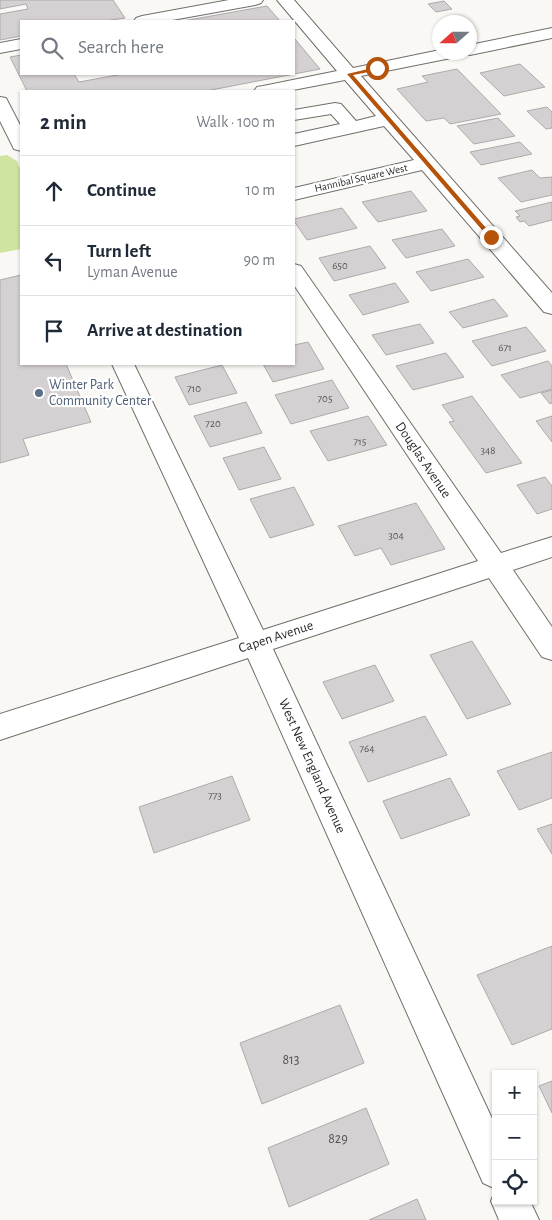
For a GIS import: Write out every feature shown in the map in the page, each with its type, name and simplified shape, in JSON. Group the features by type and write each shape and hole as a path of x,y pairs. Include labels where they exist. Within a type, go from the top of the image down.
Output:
{"street":[{"path":"147,20 255,0"},
{"path":"285,0 552,307"},
{"path":"477,49 552,33"},
{"path":"0,48 20,44"},
{"path":"268,90 432,57"},
{"path":"0,102 20,139"},
{"path":"295,115 335,108 352,127"},
{"path":"295,140 389,119"},
{"path":"0,144 20,141"},
{"name":"Hannibal Square West","path":"295,194 427,163"},
{"name":"Douglas Avenue","path":"295,271 552,648"},
{"name":"West New England Avenue","path":"123,365 256,644 492,1161"},
{"name":"Capen Avenue","path":"0,727 552,547"},
{"path":"512,1205 519,1220"}],"green space":[{"path":"7,155 17,161 20,169 20,249 0,253 0,156"}],"building":[{"path":"0,0 113,0 125,18 112,20 20,20 20,36 0,40 0,14 28,9 26,4 0,9"},
{"path":"444,1 452,9 436,12 428,4"},
{"path":"267,6 279,20 189,20"},
{"path":"295,39 320,69 295,74"},
{"path":"20,55 20,75 75,75 79,82 118,75 289,75 211,90 26,90 10,57"},
{"path":"520,64 545,87 504,96 480,73"},
{"path":"457,69 501,114 450,124 444,118 426,121 397,89 428,82 422,76"},
{"path":"547,107 552,112 552,128 546,129 527,111"},
{"path":"498,118 515,136 474,144 457,126"},
{"path":"520,142 532,154 481,165 470,152"},
{"path":"532,170 540,178 552,177 552,195 521,202 498,178"},
{"path":"411,191 427,211 378,222 362,202"},
{"path":"552,202 552,220 529,226 524,221 520,222 516,217 520,216 515,211"},
{"path":"342,208 357,228 307,240 295,222 295,219"},
{"path":"442,229 455,246 406,258 392,240"},
{"path":"370,246 386,268 334,281 319,258"},
{"path":"468,259 484,277 431,291 416,272"},
{"name":"Winter Park Community Center","path":"20,275 20,365 66,365 91,422 23,439 29,455 0,463 0,280"},
{"path":"395,283 409,302 363,315 349,295"},
{"path":"494,299 508,316 463,328 449,312"},
{"path":"420,324 434,343 386,355 372,335"},
{"path":"526,327 546,351 492,366 472,341"},
{"path":"308,342 324,369 273,382 264,365 295,365 295,345"},
{"path":"446,353 464,377 413,390 396,366"},
{"path":"548,361 552,366 552,389 520,398 501,375"},
{"path":"222,365 237,393 189,405 175,377"},
{"path":"332,380 349,408 291,424 275,395"},
{"path":"552,390 552,403 550,404 541,393"},
{"path":"472,396 522,463 486,473 449,422 454,421 442,405"},
{"path":"246,402 262,433 210,447 194,416"},
{"path":"368,416 387,445 328,461 310,431"},
{"path":"552,416 552,442 536,421"},
{"path":"264,447 281,479 239,490 223,458"},
{"path":"545,477 552,486 552,509 537,514 517,485"},
{"path":"294,487 314,525 270,538 250,499"},
{"path":"416,503 445,549 391,565 381,548 355,556 338,526"},
{"path":"472,641 511,704 467,719 430,655"},
{"path":"375,665 394,701 342,719 323,682"},
{"path":"425,716 447,755 368,782 349,742"},
{"path":"552,752 552,798 519,810 497,771"},
{"path":"232,776 250,820 154,853 139,807"},
{"path":"450,778 470,815 401,839 383,801"},
{"path":"552,824 552,854 537,829"},
{"path":"552,946 552,1029 512,1045 477,975"},
{"path":"340,1005 364,1063 262,1104 240,1043"},
{"path":"552,1081 552,1113 539,1086"},
{"path":"366,1108 389,1164 289,1207 268,1148"},
{"path":"417,1199 426,1220 369,1220"}],"place":[{"name":"Winter Park Community Center","path":"39,393"}],"route":[{"path":"377,68 349,74 491,237"}]}
